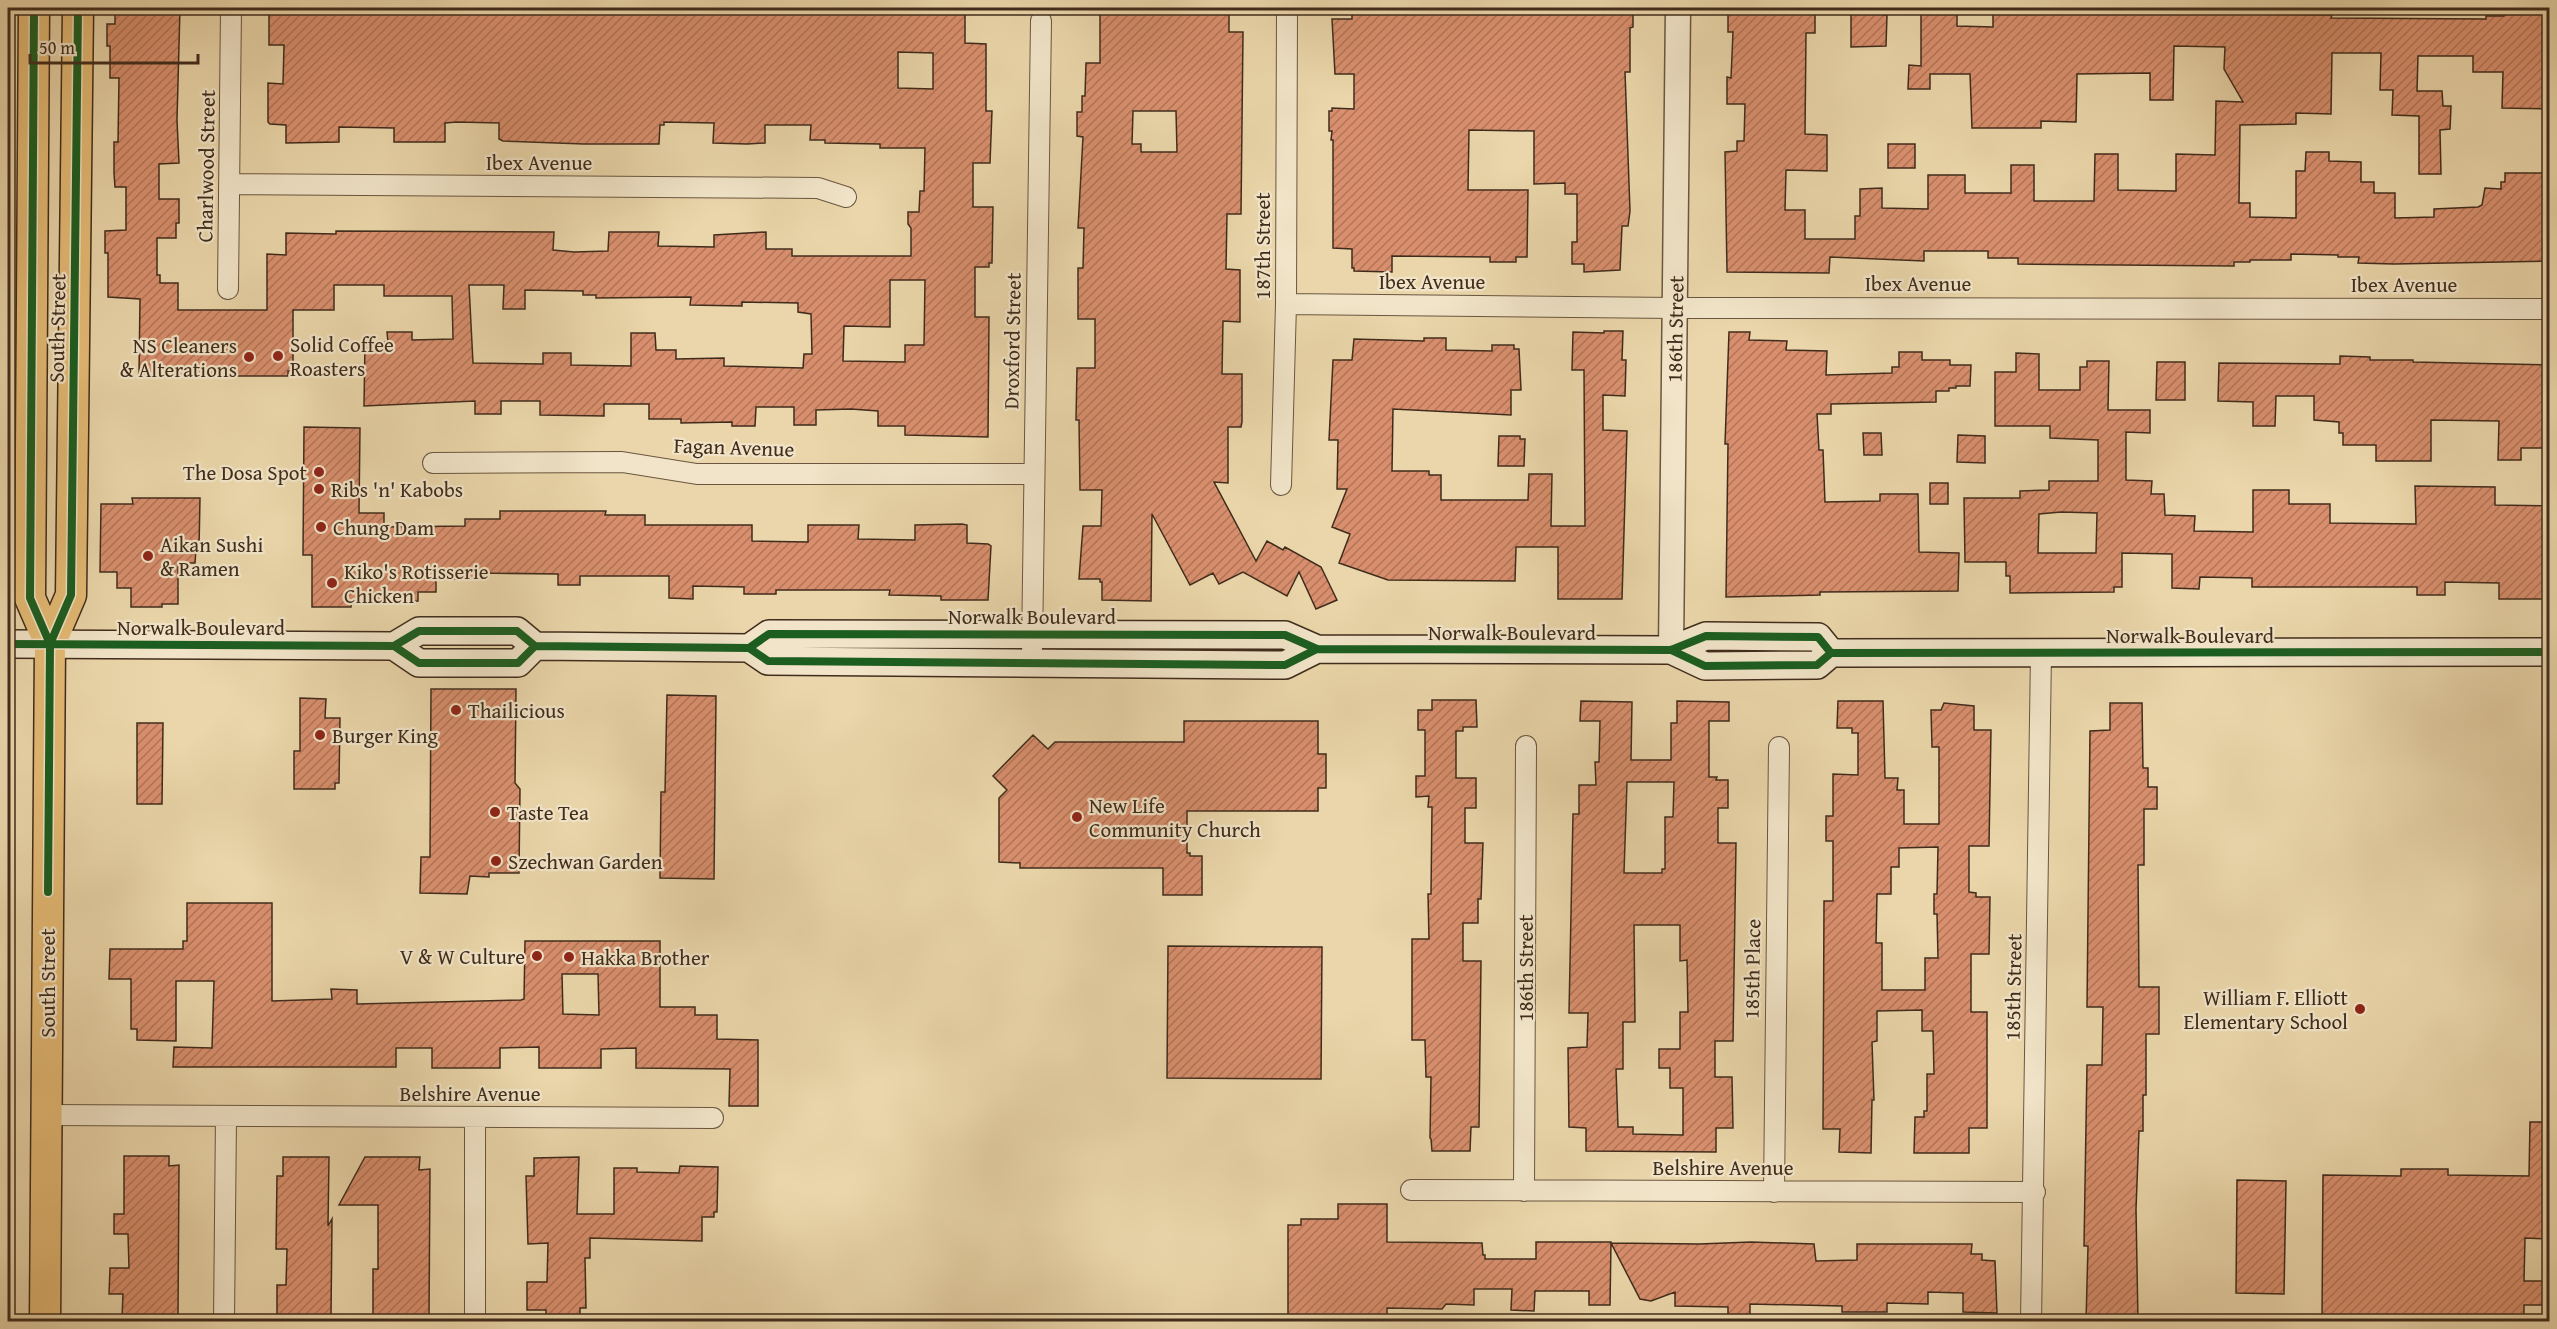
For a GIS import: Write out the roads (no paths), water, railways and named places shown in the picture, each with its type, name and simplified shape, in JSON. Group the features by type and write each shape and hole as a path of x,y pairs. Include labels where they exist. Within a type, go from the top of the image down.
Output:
{"main road":[{"name":"South Street","path":"34,8 30,598 50,644"},
{"name":"South Street","path":"45,1322 50,644 71,596 78,8"},
{"name":"Norwalk Boulevard","path":"749,648 769,634 1285,635 1317,649 1671,650 1706,666 1817,665 1831,653 2550,652"},
{"name":"Norwalk Boulevard","path":"8,644 394,646 418,663 518,663 535,646 749,648 768,661 1285,665 1317,649"}],"street":[{"name":"Charlwood Street","path":"228,289 231,8"},
{"name":"187th Street","path":"1281,485 1286,304 1287,8"},
{"name":"186th Street","path":"1671,650 1678,8"},
{"name":"Droxford Street","path":"1031,662 1041,21"},
{"name":"Ibex Avenue","path":"230,184 818,188 846,197"},
{"name":"Ibex Avenue","path":"1286,304 1675,308 2550,309"},
{"name":"Fagan Avenue","path":"433,463 622,462 697,474 1034,474"},
{"name":"185th Street","path":"2031,1322 2035,1192 2041,653"},
{"name":"186th Street","path":"1524,1191 1526,746"},
{"name":"185th Place","path":"1774,1192 1779,747"},
{"name":"Belshire Avenue","path":"46,1115 713,1118"},
{"path":"224,1322 226,1116"},
{"path":"475,1117 475,1322"},
{"name":"Belshire Avenue","path":"1411,1190 2035,1192"}],"place":[{"name":"Solid Coffee Roasters","path":"278,356"},
{"name":"NS Cleaners & Alterations","path":"249,357"},
{"name":"The Dosa Spot","path":"319,472"},
{"name":"Ribs 'n' Kabobs","path":"319,489"},
{"name":"Chung Dam","path":"321,527"},
{"name":"Aikan Sushi & Ramen","path":"148,556"},
{"name":"Kiko's Rotisserie Chicken","path":"332,583"},
{"name":"Thailicious","path":"456,710"},
{"name":"Burger King","path":"320,735"},
{"name":"Taste Tea","path":"495,812"},
{"name":"New Life Community Church","path":"1077,817"},
{"name":"Szechwan Garden","path":"496,861"},
{"name":"V & W Culture","path":"537,956"},
{"name":"Hakka Brother","path":"569,957"},
{"name":"William F. Elliott Elementary School","path":"2360,1009"}]}
